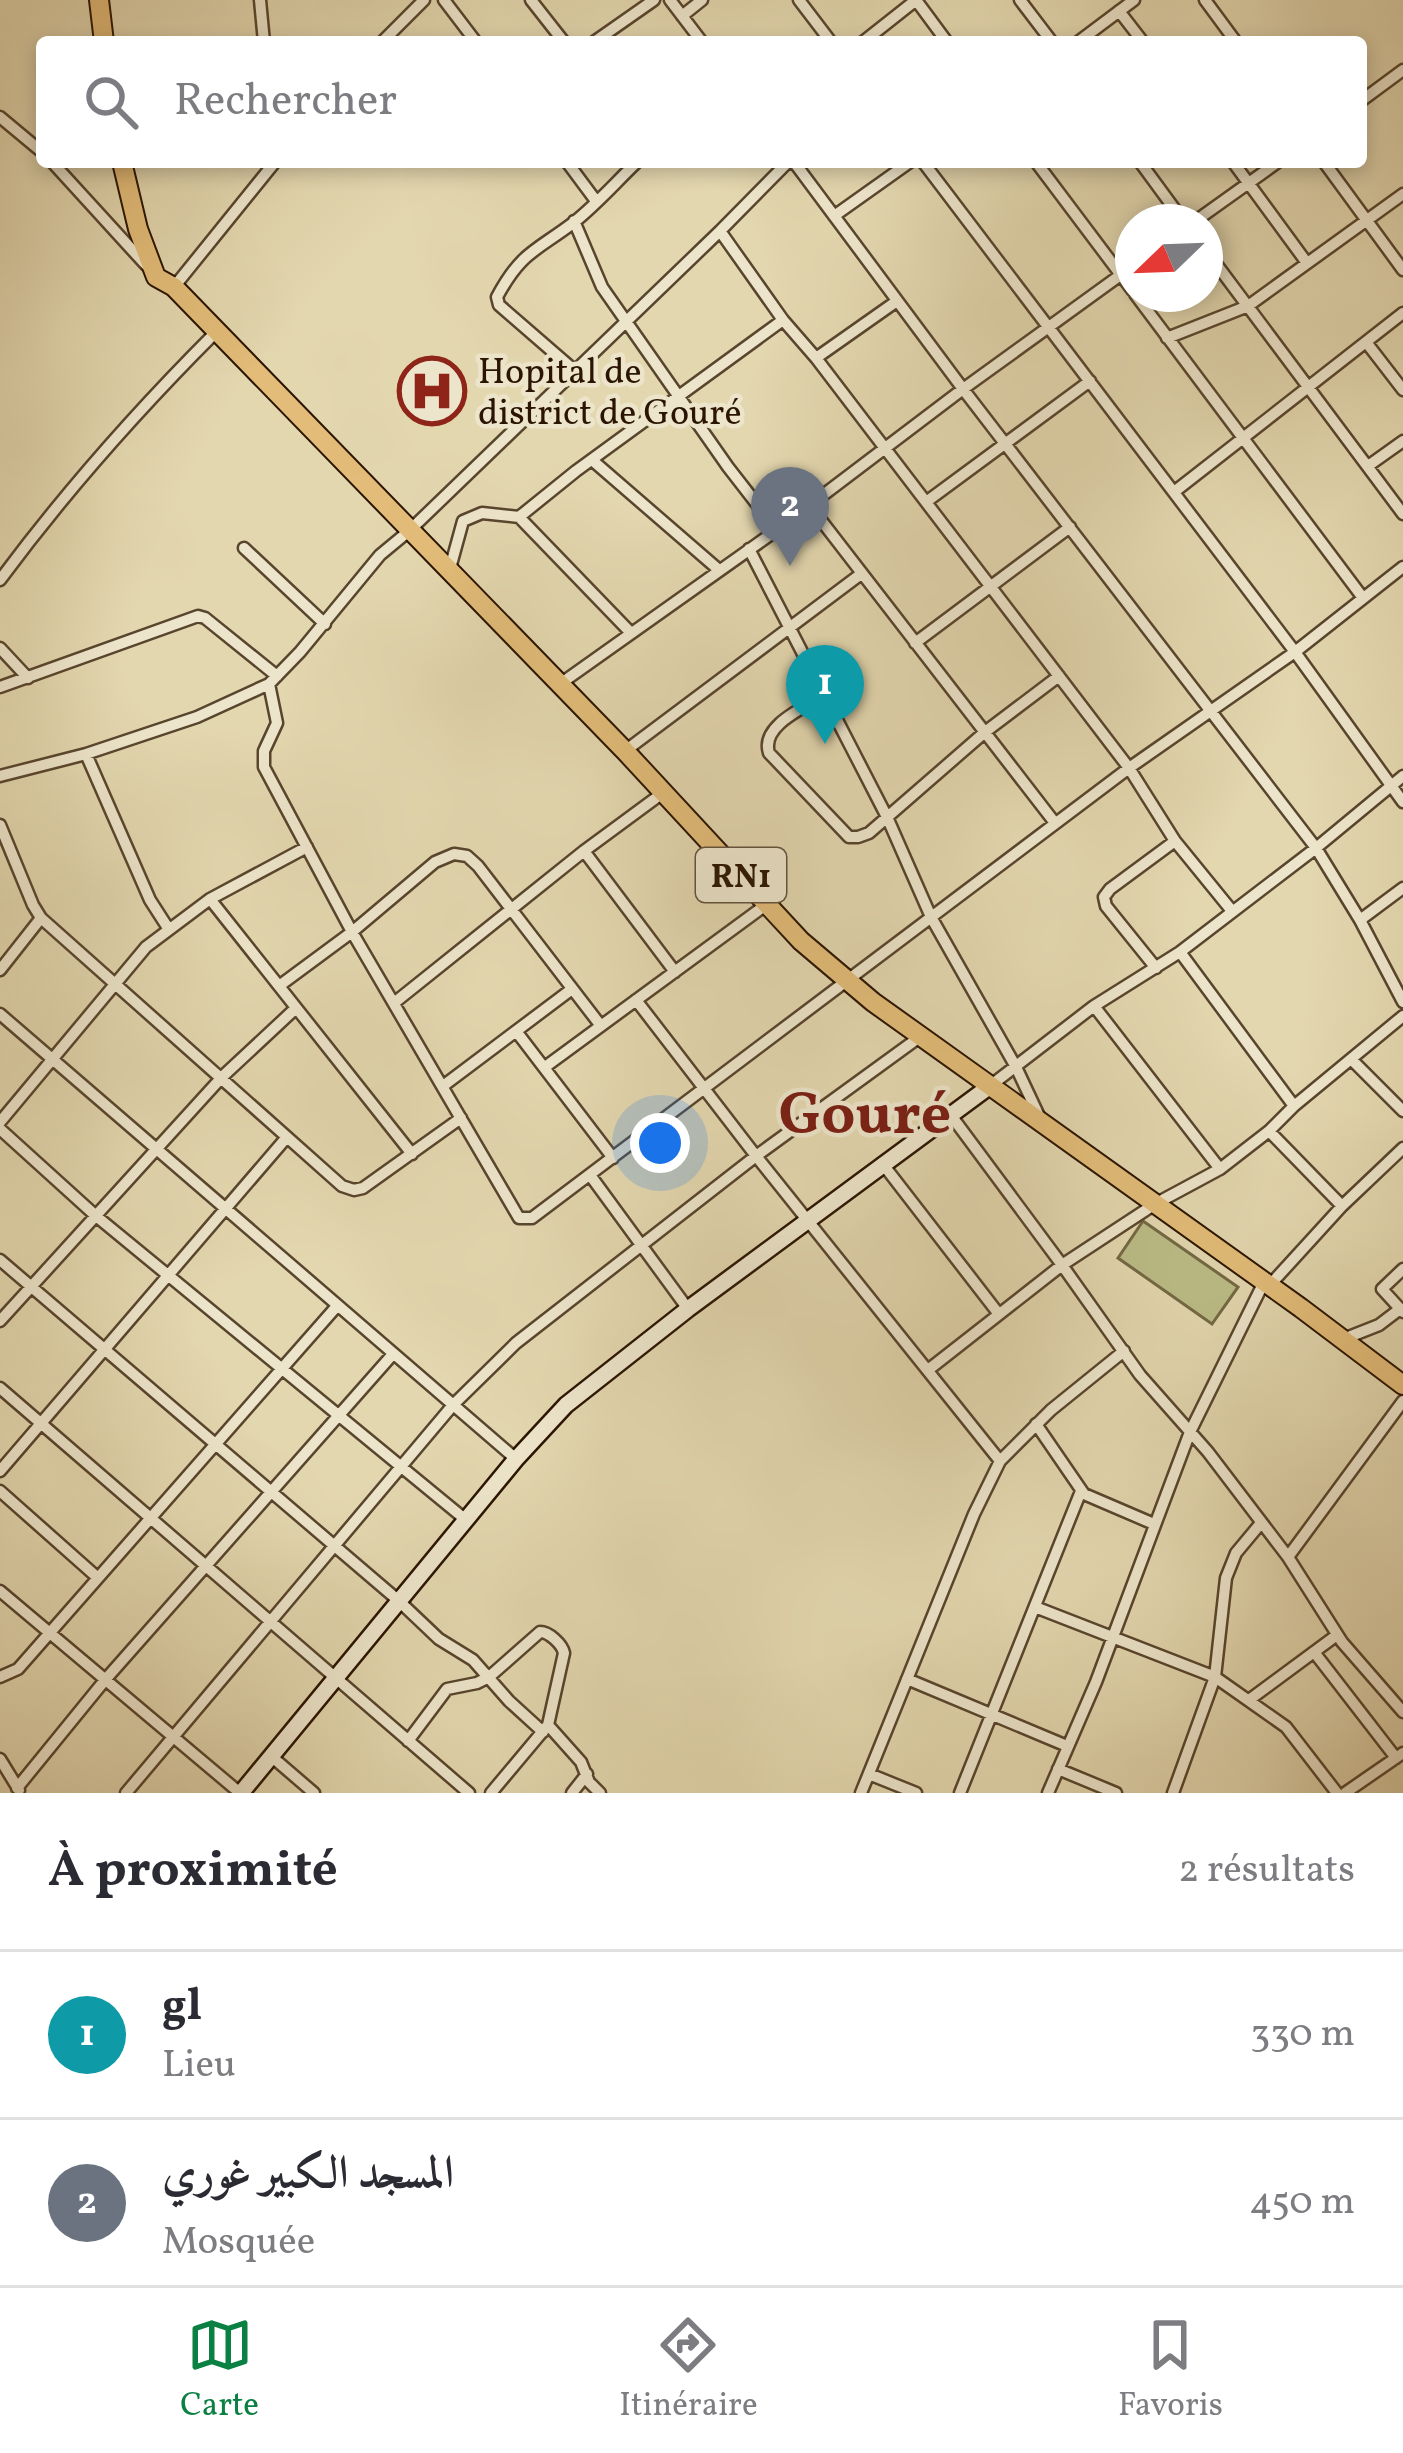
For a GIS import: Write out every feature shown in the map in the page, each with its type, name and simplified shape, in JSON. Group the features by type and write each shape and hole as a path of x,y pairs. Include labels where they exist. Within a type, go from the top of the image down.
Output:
{"highway":[{"path":"99,0 103,36"},
{"path":"123,168 156,277"},
{"name":"RN1","path":"156,277 174,287 560,684 801,941 921,1036 1403,1384"}],"main road":[{"path":"240,1793 516,1459 566,1406 688,1309 990,1086"}],"street":[{"path":"260,0 263,36"},
{"path":"388,36 424,0"},
{"path":"444,0 471,36"},
{"path":"531,0 558,36"},
{"path":"603,36 654,0"},
{"path":"670,0 697,36"},
{"path":"682,16 703,0"},
{"path":"799,0 826,36"},
{"path":"871,36 916,0 943,36"},
{"path":"1020,0 1047,36"},
{"path":"1086,36 1134,0"},
{"path":"1204,0 1231,36"},
{"path":"1120,11 1139,36"},
{"path":"1367,97 1403,70"},
{"path":"0,117 36,147"},
{"path":"0,132 15,131"},
{"path":"57,168 156,277"},
{"path":"174,287 270,168"},
{"path":"571,168 596,201"},
{"path":"575,371 499,305 496,297 527,254 574,221 631,168"},
{"path":"0,776 86,754 196,717 273,680 380,555 784,168"},
{"path":"795,168 1316,848 1403,1002"},
{"path":"834,216 902,168"},
{"path":"928,168 1403,802"},
{"path":"1041,168 1115,267"},
{"path":"1144,168 1171,204"},
{"path":"1238,168 1307,263"},
{"path":"1219,204 1270,168"},
{"path":"1328,168 1403,270"},
{"path":"1167,338 1248,306 1403,194"},
{"path":"574,221 595,274 777,530"},
{"path":"720,231 783,320 1129,768 1175,841 1232,911"},
{"path":"1223,273 1403,514"},
{"path":"560,684 1115,279"},
{"path":"816,358 897,301"},
{"path":"1148,312 1363,598"},
{"path":"1174,492 1403,313"},
{"path":"519,517 783,320"},
{"path":"0,580 58,502 216,332"},
{"path":"1366,342 1403,390"},
{"path":"926,502 1090,381"},
{"path":"1368,466 1403,441"},
{"path":"592,460 719,570"},
{"path":"810,506 1055,823"},
{"path":"449,572 463,521 482,513 519,517 631,633"},
{"path":"915,644 1070,527"},
{"path":"244,548 325,624"},
{"path":"749,549 826,694 931,917 1016,1067 1043,1125"},
{"path":"0,687 197,616 205,618 273,680 277,723 262,759 352,932 519,1218 532,1218 1403,567"},
{"path":"625,751 861,574"},
{"path":"0,648 28,678"},
{"path":"826,694 775,728 766,745 849,837 859,837 1059,676"},
{"path":"86,754 150,900 168,928"},
{"path":"990,1086 1094,1006 1180,952 1403,776"},
{"path":"394,1003 664,792"},
{"path":"0,825 41,917 342,1186 363,1188 461,1118"},
{"path":"1156,968 1106,906 1104,897 1175,841"},
{"path":"307,847 210,899 146,947 0,1126 96,1216 466,1520"},
{"path":"584,851 675,972"},
{"path":"279,986 435,862 454,854 467,856 478,866 601,1026"},
{"path":"1360,920 1403,888"},
{"path":"210,899 412,1154"},
{"path":"545,1067 767,904"},
{"path":"0,970 41,917"},
{"path":"1180,952 1294,1106"},
{"path":"442,1086 572,989"},
{"path":"636,1000 1000,1461"},
{"path":"1094,1006 1220,1169"},
{"path":"0,1322 222,1077 296,1008"},
{"path":"0,1014 516,1459"},
{"path":"928,1370 1063,1265 1155,1204 1220,1169 1403,1016"},
{"path":"516,1031 614,1157"},
{"path":"126,1793 453,1405 516,1343 856,1076 921,1036"},
{"path":"1352,1060 1403,1111"},
{"path":"950,1114 1153,1391 1224,1473 1288,1558 1337,1635 1403,1712"},
{"path":"1270,1131 1342,1207"},
{"path":"0,1471 287,1137"},
{"path":"1048,1793 1096,1682 1190,1432 1266,1284 1403,1148"},
{"path":"882,1163 998,1313"},
{"path":"590,1175 688,1309"},
{"path":"0,1260 439,1639 472,1660 509,1701 581,1762 589,1783 600,1793"},
{"path":"1341,1340 1401,1311 1382,1288 1403,1269"},
{"path":"0,1677 18,1669 337,1306"},
{"path":"861,1793 1000,1461 1036,1424 1124,1351"},
{"path":"0,1759 19,1790 105,1680 393,1354"},
{"path":"0,1388 469,1793"},
{"path":"1288,1558 1403,1401"},
{"path":"1036,1424 1081,1491 1154,1524"},
{"path":"0,1491 98,1578"},
{"path":"960,1793 1081,1491"},
{"path":"1173,1793 1215,1677 1230,1564 1261,1523"},
{"path":"0,1591 240,1793"},
{"path":"1035,1606 1215,1677 1286,1726 1341,1793 1400,1755 1314,1652"},
{"path":"408,1741 447,1689 489,1677 545,1632 564,1650 545,1728 491,1793"},
{"path":"1249,1700 1337,1635"},
{"path":"907,1679 1067,1746"},
{"path":"271,1756 314,1793"},
{"path":"1058,1768 1116,1793"},
{"path":"572,1793 586,1774"},
{"path":"869,1774 916,1793"}],"green space":[{"path":"1143,1221 1238,1287 1212,1324 1118,1258"}],"place":[{"name":"Hopital de district de Gouré","path":"432,391"},
{"name":"المسجد الكبير غوري","path":"790,566"},
{"name":"gl","path":"825,744"}],"district":[{"name":"Gouré","path":"865,1112"}]}
